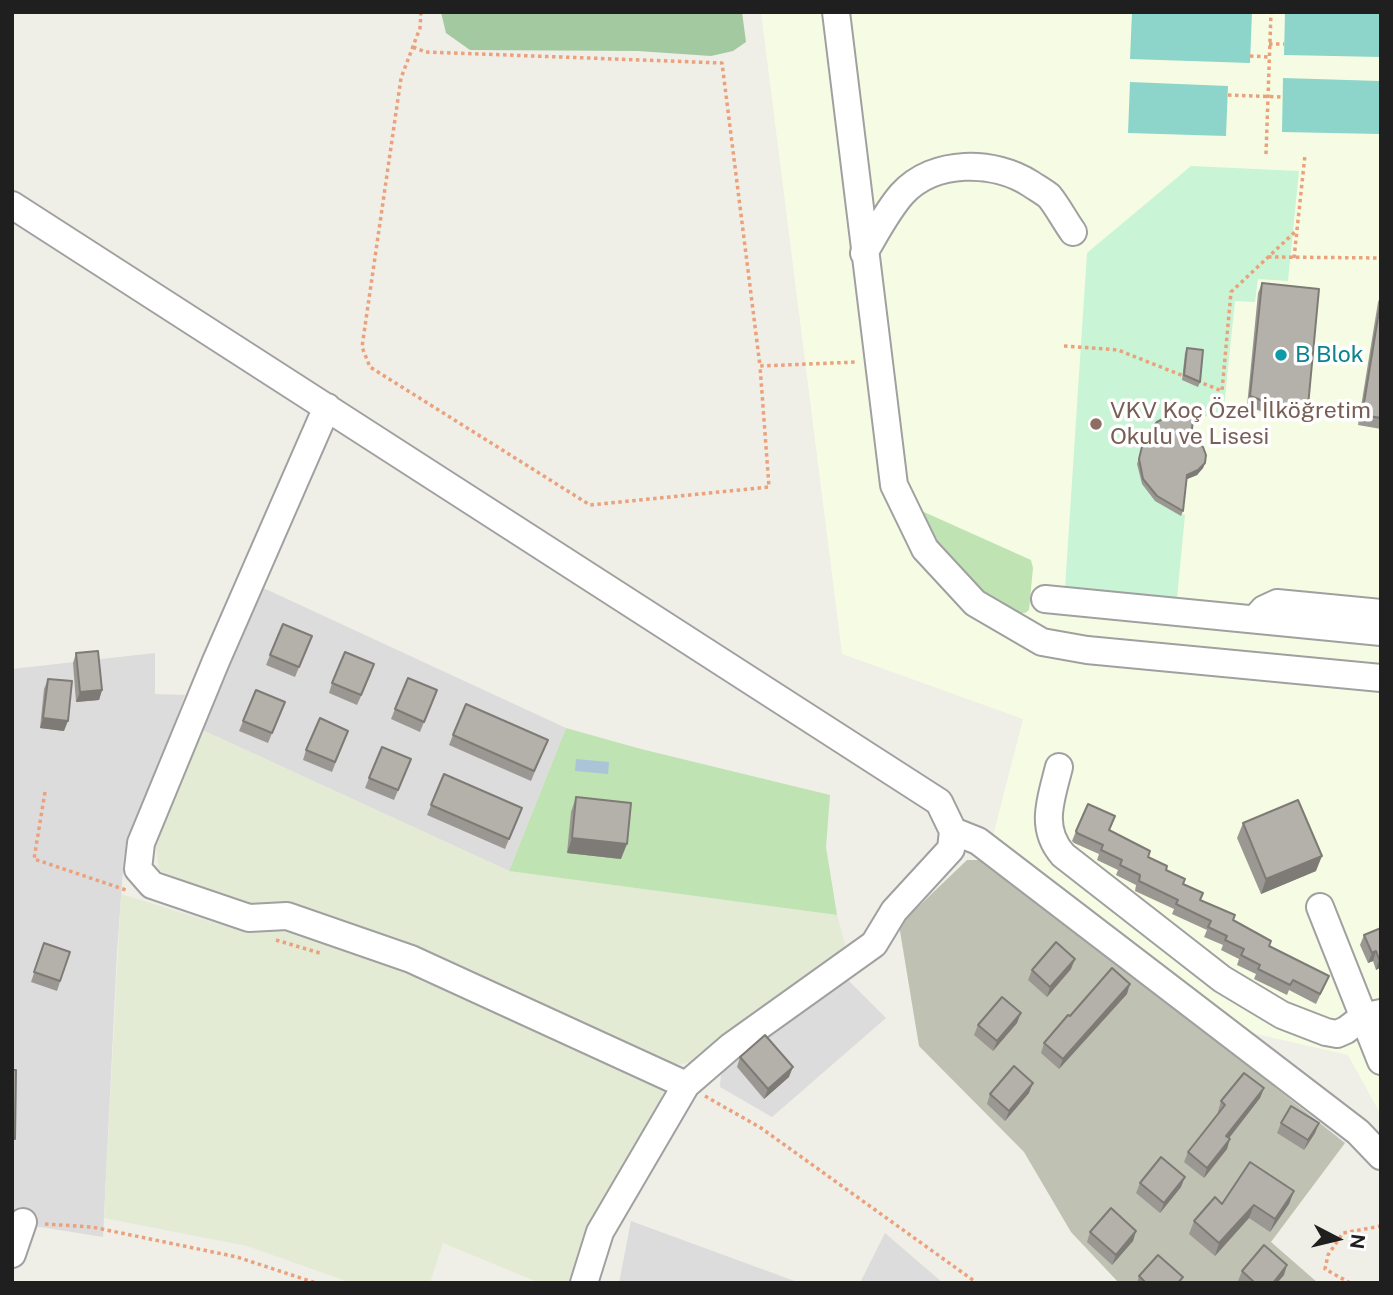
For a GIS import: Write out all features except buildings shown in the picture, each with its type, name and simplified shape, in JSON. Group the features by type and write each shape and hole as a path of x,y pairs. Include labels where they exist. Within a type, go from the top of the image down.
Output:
{"street":[{"path":"836,12 894,485 925,549 975,603 1042,642 1087,650 1381,678"},
{"path":"864,253 903,193 920,180 938,172 963,167 990,167 1016,175 1048,195 1073,232"},
{"path":"12,205 939,802 953,831 951,849 894,911 874,944 730,1047 686,1085 600,1233 584,1283"},
{"path":"327,407 211,673 141,843 132,880 249,918 287,916 411,959 686,1085"},
{"path":"1045,599 1381,632"},
{"path":"1255,619 1264,609 1277,603 1381,613"},
{"path":"1059,767 1047,818 1051,838 1063,855 1222,979 1282,1015 1337,1034 1372,1015"},
{"path":"953,831 978,841 1358,1132 1381,1156"},
{"path":"1320,907 1372,1015 1381,1061"},
{"path":"12,1254 23,1222"}],"path":[{"path":"413,47 426,51 722,63 760,366 769,487 590,505 370,367 362,347 401,78 420,28 421,12"},
{"path":"1266,154 1271,12"},
{"path":"1269,44 1284,44"},
{"path":"1250,56 1269,57"},
{"path":"1228,95 1283,97"},
{"path":"1294,258 1305,155"},
{"path":"1064,346 1118,350 1222,391 1231,292 1297,230"},
{"path":"1268,257 1381,258"},
{"path":"760,366 878,361"},
{"path":"45,792 34,859 132,880"},
{"path":"273,939 326,955"},
{"path":"686,1085 761,1128 976,1283"},
{"path":"23,1222 92,1227 237,1256 316,1283"},
{"path":"1350,1283 1325,1269 1328,1255 1343,1233 1381,1226"}],"shaded area":[{"name":"VKV Koç Özel İlköğretim Okulu ve Lisesi","path":"761,12 1381,12 1381,1115 1348,1055 1252,1033 993,836 1023,719 842,654"},
{"path":"1132,12 1252,12 1250,63 1130,59"},
{"path":"1285,12 1381,12 1381,57 1284,55"},
{"path":"1283,78 1380,81 1379,134 1282,132"},
{"path":"1130,82 1228,86 1226,136 1128,133"},
{"path":"259,586 566,728 509,871 200,729"},
{"path":"155,653 155,694 185,695 124,857 103,1237 34,1226 21,1243 12,1271 12,669"},
{"path":"200,729 509,871 837,915 847,952 702,1060 671,1066 250,908 159,870 156,847 175,788"},
{"path":"576,759 609,762 608,774 575,771"},
{"path":"967,860 989,860 1345,1143 1271,1242 1318,1283 1119,1283 1071,1232 1024,1152 919,1046 899,925"},
{"path":"121,894 244,932 281,928 405,967 667,1087 592,1229 575,1283 540,1283 443,1243 430,1283 352,1283 247,1246 104,1218"},
{"path":"841,973 886,1018 772,1117 720,1087 721,1073"},
{"path":"631,1221 800,1283 619,1283"},
{"path":"885,1233 943,1283 860,1283"}],"green space":[{"path":"441,12 742,12 746,42 733,51 711,56 638,51 470,50 446,33"},
{"path":"1191,166 1299,171 1288,281 1258,279 1255,302 1235,301 1223,417 1190,417 1168,422 1158,426 1142,444 1137,464 1173,511 1185,515 1177,598 1065,588 1087,253"},
{"path":"915,508 1031,560 1033,568 1029,610 1025,613 1014,612 978,588 938,547"},
{"path":"566,728 830,795 826,847 837,915 509,871"}],"place":[{"name":"B Blok","path":"1281,355"},
{"name":"VKV Koç Özel İlköğretim Okulu ve Lisesi","path":"1096,424"}]}
